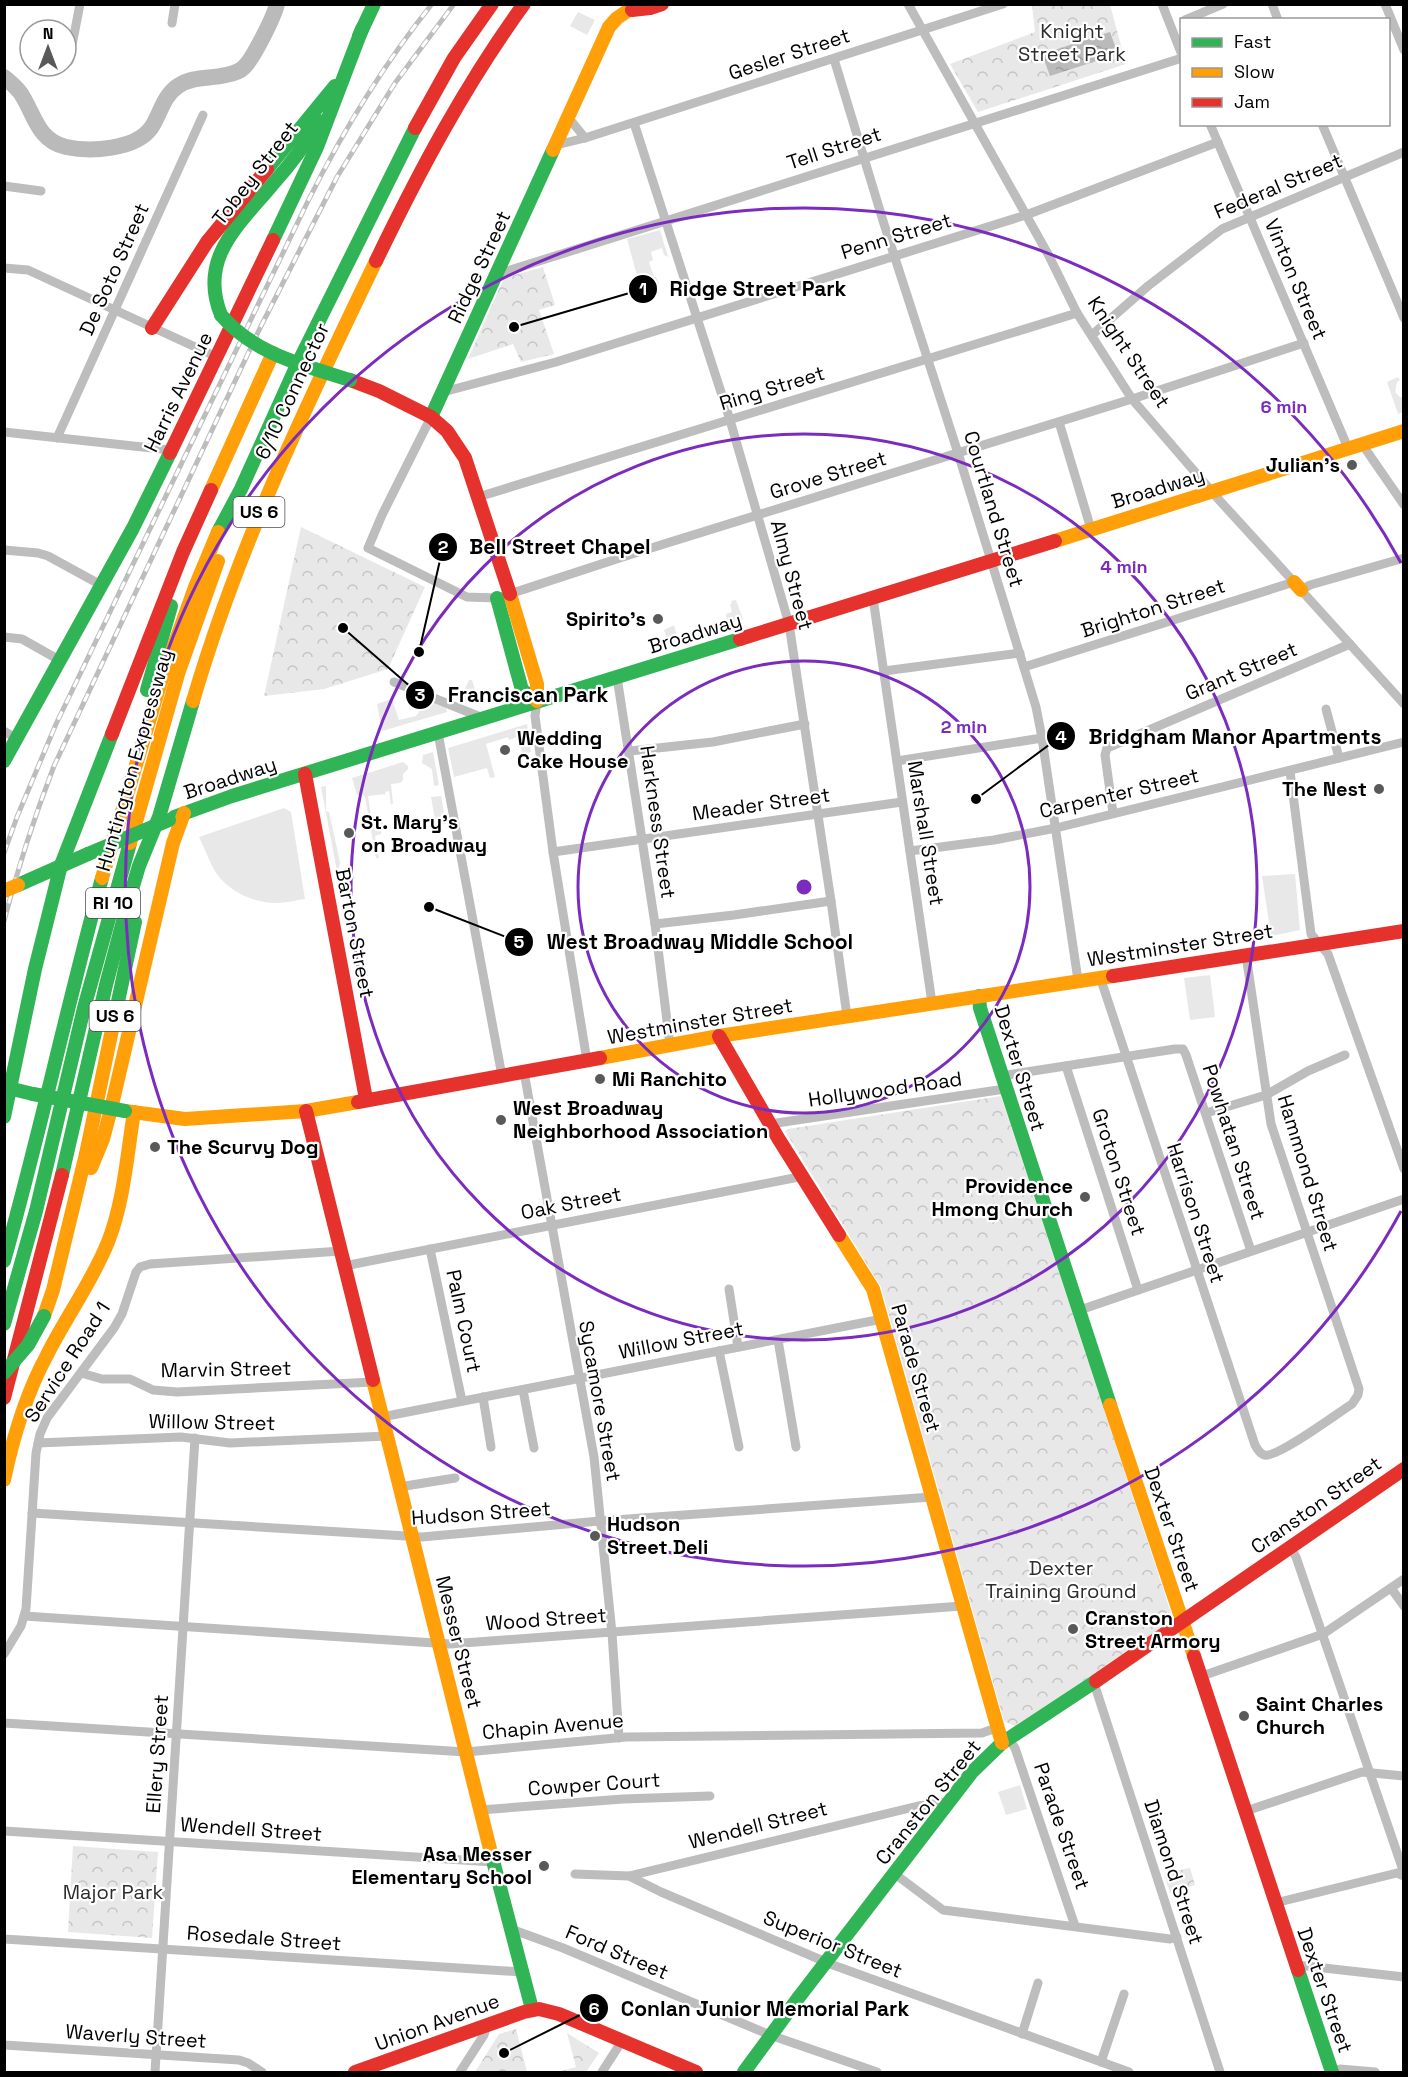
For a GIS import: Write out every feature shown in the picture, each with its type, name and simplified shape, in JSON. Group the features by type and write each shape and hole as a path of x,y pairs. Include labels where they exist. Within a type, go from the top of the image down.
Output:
{"main road":[{"name":"Harris Avenue","path":"152,328 207,242 334,88 374,4"},
{"name":"6/10 Connector","path":"241,489 297,365 420,118 450,65 492,4"},
{"name":"6/10 Connector","path":"163,821 192,700 220,615 251,530 287,446 438,136 479,68 524,4"},
{"path":"635,7 650,8 662,4"},
{"name":"Ridge Street","path":"431,417 609,27 617,18 635,7"},
{"name":"Harris Avenue","path":"4,761 133,528 217,357 317,147 362,29"},
{"name":"Tobey Street","path":"334,88 320,120 299,153 225,241 216,268 214,285 218,307 221,315 238,335 273,353 379,391 431,417 447,431 465,458 478,497 504,596 537,684 537,701"},
{"path":"4,1117 7,1088 61,865 156,616 273,353"},
{"name":"Broadway","path":"11,888 184,813 1404,431"},
{"name":"US 6","path":"4,1261 25,1186 73,984 149,717 183,619 215,538 241,489"},
{"name":"Huntington Expressway","path":"4,1324 36,1211 89,991 163,724 241,489"},
{"path":"119,818 126,764 194,527"},
{"name":"Barton Street","path":"305,774 366,1099"},
{"path":"72,1210 97,1156 107,1123 173,843 184,813"},
{"name":"US 6","path":"4,1373 28,1345 44,1316 53,1290 90,1137 129,947 163,821"},
{"name":"Huntington Expressway","path":"4,1398 56,1201 92,1042 140,863 163,821"},
{"name":"Westminster Street","path":"7,1088 168,1118 195,1119 306,1111 719,1036 1404,931"},
{"name":"Dexter Street","path":"979,996 980,1008 1003,1083 1332,2072"},
{"name":"Parade Street","path":"719,1036 770,1124 873,1289 996,1728 1006,1741"},
{"name":"Messer Street","path":"306,1111 532,2010"},
{"path":"4,1480 15,1432 33,1384 47,1353 94,1271 109,1239 119,1199 130,1112"},
{"name":"Cranston Street","path":"744,2073 825,1962 989,1754 1404,1469"},
{"path":"532,2010 555,2012 696,2073"},
{"name":"Union Avenue","path":"355,2073 532,2010"}],"street":[{"path":"172,23 175,4"},
{"name":"Knight Street","path":"908,4 1049,256 1077,313 1132,399 1211,491 1404,704"},
{"path":"1162,4 1180,51"},
{"path":"1188,18 1223,4"},
{"path":"1384,4 1402,39 1404,50"},
{"name":"Gesler Street","path":"556,145 634,123 999,5"},
{"path":"1170,25 1180,21"},
{"name":"Tell Street","path":"498,274 1180,57"},
{"name":"Courtland Street","path":"834,59 1024,667 1042,738 1078,980"},
{"name":"De Soto Street","path":"57,438 203,115"},
{"path":"568,117 585,138"},
{"name":"Almy Street","path":"634,123 729,420 789,624 847,1016"},
{"name":"Vinton Street","path":"1211,126 1348,448"},
{"path":"1323,126 1404,318"},
{"name":"Penn Street","path":"443,392 556,362 1026,215 1218,142"},
{"name":"Federal Street","path":"1092,335 1213,234 1404,152"},
{"path":"4,186 41,191"},
{"path":"4,268 28,270 217,357"},
{"name":"Ring Street","path":"478,497 1077,313"},
{"name":"Grove Street","path":"368,548 467,597 504,596 1304,343"},
{"name":"Ridge Street","path":"368,548 431,417"},
{"path":"1059,422 1091,529"},
{"path":"4,432 170,450"},
{"path":"1362,444 1404,505"},
{"path":"4,550 48,556 100,585"},
{"name":"Brighton Street","path":"1024,667 1297,586 1310,585 1404,558"},
{"name":"Marshall Street","path":"873,598 932,1003"},
{"path":"4,637 22,639 61,661"},
{"name":"Grant Street","path":"1113,813 1105,755 1107,748 1350,644"},
{"path":"884,671 1020,652"},
{"name":"Harkness Street","path":"617,677 655,924 670,1045"},
{"path":"394,682 483,718"},
{"name":"Tobey Street","path":"537,701 535,716 553,852 587,1060"},
{"path":"1326,709 1339,758"},
{"path":"630,751 713,742 805,724"},
{"path":"4,731 17,739"},
{"path":"438,733 502,1076"},
{"path":"897,761 1042,738"},
{"name":"Carpenter Street","path":"910,851 994,840 1056,828 1404,742"},
{"path":"1290,771 1311,934 1328,954 1404,1169"},
{"name":"Meader Street","path":"553,852 902,802"},
{"path":"655,924 831,901"},
{"name":"Hammond Street","path":"1246,955 1271,1125 1356,1380 1358,1395 1352,1404 1289,1446 1278,1453 1265,1455"},
{"name":"Harrison Street","path":"1100,977 1255,1445 1259,1452 1265,1455"},
{"name":"Powhatan Street","path":"1003,1083 1066,1066 1183,1049 1251,1251"},
{"path":"1206,1113 1266,1095 1308,1071 1345,1055"},
{"name":"Groton Street","path":"1066,1066 1138,1290"},
{"name":"Sycamore Street","path":"524,1072 550,1226 594,1457 612,1633 619,1738"},
{"name":"Hollywood Road","path":"770,1124 1003,1083"},
{"name":"Oak Street","path":"345,1266 804,1176"},
{"path":"1080,1310 1404,1199"},
{"name":"Palm Court","path":"430,1249 462,1401"},
{"name":"Service Road 1","path":"4,1654 24,1616 38,1443 47,1418 118,1320 134,1275 140,1267 150,1264 341,1251"},
{"path":"729,1289 738,1347"},
{"name":"Willow Street","path":"382,1417 882,1319"},
{"path":"778,1340 796,1447"},
{"path":"719,1351 739,1447"},
{"name":"Marvin Street","path":"81,1373 102,1378 130,1379 153,1390 177,1392 373,1382"},
{"path":"523,1390 534,1448"},
{"path":"483,1397 491,1447"},
{"name":"Willow Street","path":"38,1443 181,1437 230,1443 387,1436"},
{"name":"Ellery Street","path":"155,2073 195,1438"},
{"path":"399,1487 455,1478"},
{"name":"Hudson Street","path":"32,1513 412,1537 932,1497"},
{"path":"1275,1903 1396,1873 1404,1874 1323,1634 1296,1557 1290,1547"},
{"path":"1202,1676 1323,1634 1404,1579"},
{"path":"1391,1588 1404,1606"},
{"name":"Wood Street","path":"24,1616 439,1643 612,1633 962,1606"},
{"name":"Diamond Street","path":"1094,1683 1220,2073"},
{"name":"Chapin Avenue","path":"4,1723 466,1752 619,1738 982,1733 996,1728"},
{"name":"Parade Street","path":"1006,1741 1016,1750 1075,1926"},
{"path":"1246,1811 1362,1772 1404,1776"},
{"name":"Cowper Court","path":"480,1810 623,1799 710,1796"},
{"name":"Wendell Street","path":"575,1874 629,1876 918,1806 949,1802"},
{"name":"Wendell Street","path":"4,1831 494,1862"},
{"path":"895,1874 943,1910 1170,1939 1177,1937"},
{"name":"Superior Street","path":"629,1876 825,1962 1129,2073"},
{"name":"Ford Street","path":"511,1929 563,1948 770,2035 877,2073"},
{"name":"Rosedale Street","path":"4,1939 522,1972"},
{"path":"1297,1965 1404,1977"},
{"path":"1022,2034 1038,1983"},
{"path":"1101,2062 1124,1994"},
{"path":"460,2073 484,2035 487,2025"},
{"path":"602,2073 622,2041"},
{"name":"Waverly Street","path":"4,2045 239,2060 248,2063 262,2073"},
{"path":"1332,2072 1340,2069 1375,2073"}],"green space":[{"name":"Knight Street Park","path":"1037,4 1110,5 1126,64 978,112 950,64 1035,32 1032,6"},
{"path":"578,12 595,20 587,35 570,26"},
{"path":"660,230 668,257 664,255 662,248 651,252 653,260 649,262 659,284 641,290 627,239"},
{"path":"543,267 555,305 539,310 554,354 521,362 513,344 468,359 504,278"},
{"path":"1398,377 1400,380 1397,382 1395,392 1404,398 1403,412 1398,414 1387,382"},
{"path":"301,527 425,587 388,669 324,689 264,696"},
{"path":"736,600 743,619 727,624 726,614 732,612 731,601"},
{"path":"674,625 678,640 668,642 664,630"},
{"path":"469,680 472,680 478,700 474,704 461,697"},
{"path":"414,695 446,708 447,712 382,731 377,704 392,699 399,720 416,716 419,712 413,701"},
{"path":"527,724 531,752 523,755 517,737 509,740 508,737 486,744 495,777 490,778 487,768 454,777 448,748"},
{"path":"433,752 439,785 434,786 432,769 422,763 423,755"},
{"path":"403,762 408,769 403,774 403,780 400,783 391,784 393,803 391,805 389,791 385,792 386,794 368,796 372,822 383,820 383,824 374,826 382,826 381,834 375,836 379,858 376,858 365,797 362,794 357,795 352,778"},
{"path":"326,786 326,811 329,812 340,862 339,868 343,871 350,867 355,879 339,882 321,787"},
{"path":"441,796 446,824 436,825 431,797"},
{"path":"284,808 291,812 305,899 277,903 258,901 240,894 218,876 199,837"},
{"path":"1295,874 1300,930 1271,936 1262,876"},
{"path":"1210,975 1215,1017 1190,1020 1184,978"},
{"name":"Dexter Training Ground","path":"1001,1096 1172,1616 1171,1621 1015,1726 1004,1721 881,1287 785,1131"},
{"path":"1020,1785 1027,1809 1006,1815 998,1792"},
{"name":"Major Park","path":"73,1846 158,1852 152,1938 68,1932"},
{"path":"1190,1868 1195,1885 1170,1893 1164,1873"},
{"path":"516,2029 527,2072 475,2072 499,2034"},
{"path":"567,2033 599,2053 586,2072 558,2072 576,2067"}],"water":[{"path":"1110,32 1118,54 1050,76 1042,54"}],"waterway":[{"path":"4,77 21,94 44,134 57,144 76,149 112,148 144,135 151,128 165,100 178,86 195,79 230,74 243,68 252,57 277,4"}],"railway":[{"path":"4,853 56,724 308,201 365,99 432,4"},
{"path":"4,921 27,843 54,766 260,328 337,177 395,83 454,4"}],"traffic: fast":[{"path":"359,36 374,4"},
{"path":"273,240 317,147 362,29"},
{"path":"267,169 335,86"},
{"path":"221,315 215,295 218,259 235,229 291,162 319,121"},
{"path":"218,532 241,489 297,365 415,128"},
{"path":"431,417 553,150"},
{"path":"221,315 248,340 264,349 297,363 350,380"},
{"path":"4,761 133,528 170,453"},
{"path":"497,598 522,690 537,701"},
{"path":"147,690 171,606"},
{"path":"174,817 232,796 740,639"},
{"path":"62,1175 106,985 127,906 139,866 159,817 193,701"},
{"path":"4,1117 35,969 61,865 112,734"},
{"path":"88,854 169,820"},
{"path":"4,1324 36,1211 84,1008 130,843"},
{"path":"18,885 88,854"},
{"path":"4,1261 102,878"},
{"path":"113,1025 135,922"},
{"path":"979,996 980,1008 1110,1405"},
{"path":"4,1087 33,1094"},
{"path":"33,1094 125,1111"},
{"path":"4,1373 28,1345 44,1316"},
{"path":"744,2072 972,1772 1002,1743 1096,1681"},
{"path":"491,1853 532,2009"},
{"path":"1298,1970 1332,2072"}],"traffic: slow":[{"path":"553,150 609,27 617,18 638,4"},
{"path":"193,701 252,532 299,423 376,261"},
{"path":"211,490 273,353"},
{"path":"1055,541 1404,431"},
{"path":"102,878 160,685 195,587 218,532"},
{"path":"130,843 178,674 218,561"},
{"path":"1294,582 1301,590"},
{"path":"510,594 537,684 537,701"},
{"path":"91,1168 103,1139 111,1109 173,843 184,813"},
{"path":"4,891 18,885"},
{"path":"600,1058 719,1036 1113,976"},
{"path":"44,1316 53,1290 86,1154 113,1025"},
{"path":"125,1111 185,1119 306,1111 358,1102"},
{"path":"4,1480 16,1432 39,1370 108,1242 121,1194 134,1112"},
{"path":"839,1235 873,1289 1002,1743"},
{"path":"373,1380 491,1853"},
{"path":"1110,1405 1194,1656"}],"traffic: jam":[{"path":"415,128 454,58 492,4"},
{"path":"376,261 463,97 524,4"},
{"path":"632,10 662,4"},
{"path":"152,328 207,242 267,169"},
{"path":"170,453 273,240"},
{"path":"350,380 379,391 431,417 447,431 465,458 510,594"},
{"path":"112,734 183,552 211,490"},
{"path":"740,639 1055,541"},
{"path":"305,774 366,1099"},
{"path":"1113,976 1404,931"},
{"path":"719,1036 778,1138 839,1235"},
{"path":"358,1102 600,1058"},
{"path":"306,1111 373,1380"},
{"path":"4,1398 62,1175"},
{"path":"1096,1681 1404,1469"},
{"path":"1194,1656 1298,1970"},
{"path":"355,2072 524,2012 539,2009 559,2014 696,2072"}],"place":[{"name":"Ridge Street Park","path":"514,327"},
{"name":"Julian’s","path":"1352,465"},
{"name":"Spirito's","path":"658,619"},
{"name":"Franciscan Park","path":"343,628"},
{"name":"Bell Street Chapel","path":"419,652"},
{"name":"Wedding Cake House","path":"505,750"},
{"name":"The Nest","path":"1379,789"},
{"name":"Bridgham Manor Apartments","path":"976,799"},
{"name":"St. Mary's on Broadway","path":"349,833"},
{"name":"West Broadway Middle School","path":"429,907"},
{"name":"Mi Ranchito","path":"600,1079"},
{"name":"West Broadway Neighborhood Association","path":"501,1120"},
{"name":"The Scurvy Dog","path":"155,1147"},
{"name":"Providence Hmong Church","path":"1085,1197"},
{"name":"Hudson Street Deli","path":"595,1536"},
{"name":"Cranston Street Armory","path":"1073,1629"},
{"name":"Saint Charles Church","path":"1244,1716"},
{"name":"Asa Messer Elementary School","path":"544,1866"},
{"name":"Conlan Junior Memorial Park","path":"504,2053"}]}
